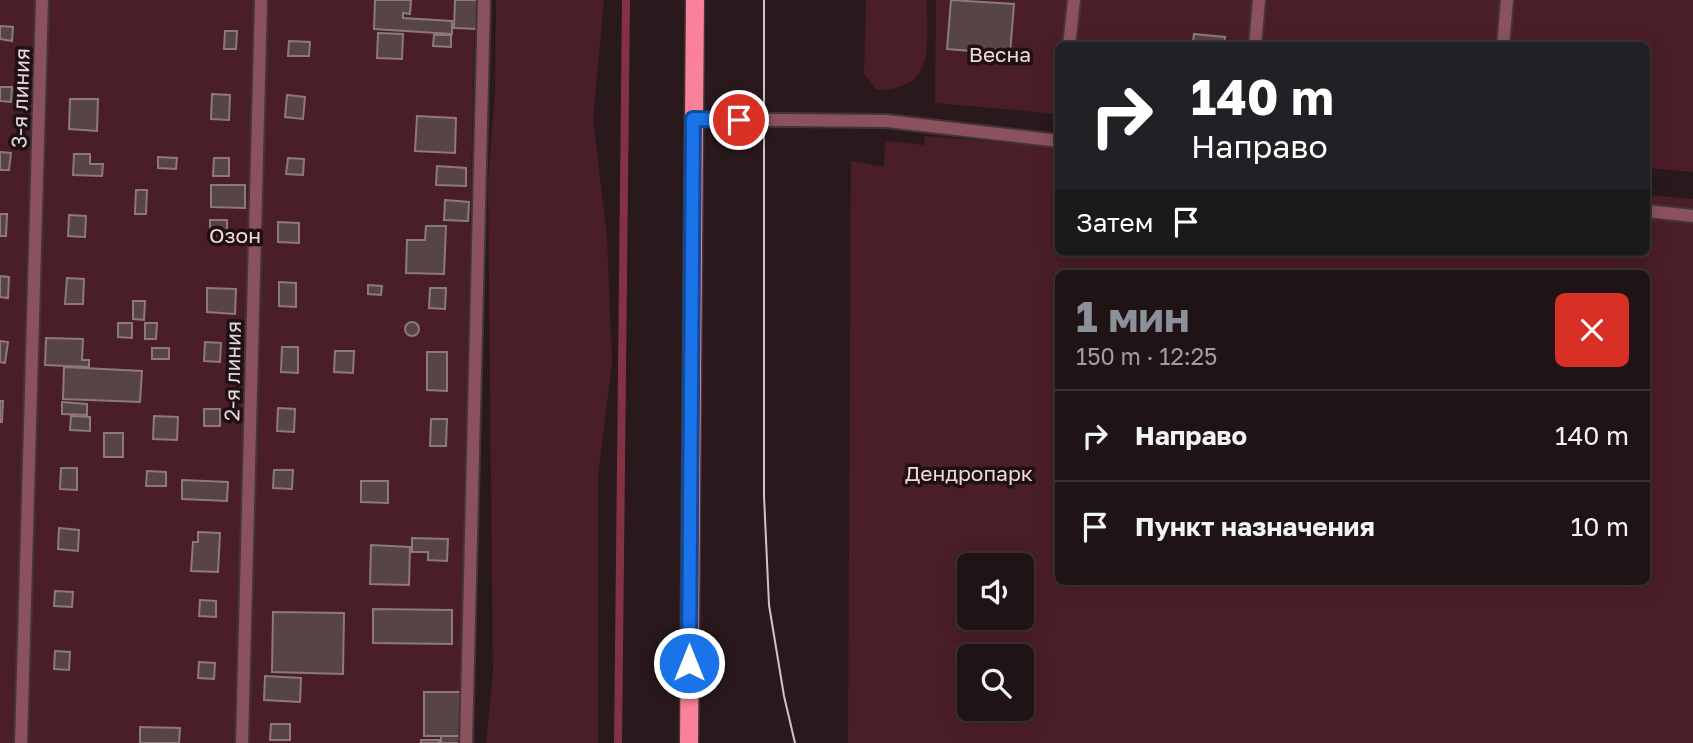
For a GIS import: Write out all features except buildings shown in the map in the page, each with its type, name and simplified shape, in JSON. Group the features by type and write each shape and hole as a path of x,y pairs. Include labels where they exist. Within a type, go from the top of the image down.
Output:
{"main road":[{"path":"688,743 695,0"}],"lane":[{"name":"3-я линия","path":"21,743 42,0"},
{"name":"2-я линия","path":"242,743 261,0"},
{"path":"466,743 484,0"},
{"path":"1069,42 1074,0"},
{"path":"1255,42 1259,0"},
{"path":"1503,42 1507,0"},
{"path":"693,119 887,121 1055,141"},
{"path":"1650,211 1693,216"}],"green space":[{"name":"Озон","path":"0,0 475,0 459,743 0,743"},
{"path":"496,0 604,0 593,119 607,237 612,363 598,476 598,743 486,743 493,673 488,181 495,90"},
{"path":"866,0 927,0 927,49 919,73 910,82 896,88 876,90 864,73"},
{"name":"Весна","path":"936,0 1693,0 1693,172 1650,168 1650,42 1055,42 1055,114 935,103"},
{"name":"Дендропарк","path":"925,136 1055,147 1055,256 1650,256 1650,195 1693,199 1693,743 848,743 851,161 884,167 885,141 924,145"}],"waterway":[{"path":"618,743 626,0"}],"tram line":[{"path":"764,0 764,496 769,605 784,696 795,743"}],"route":[{"path":"689,663 693,119 739,120"}]}
